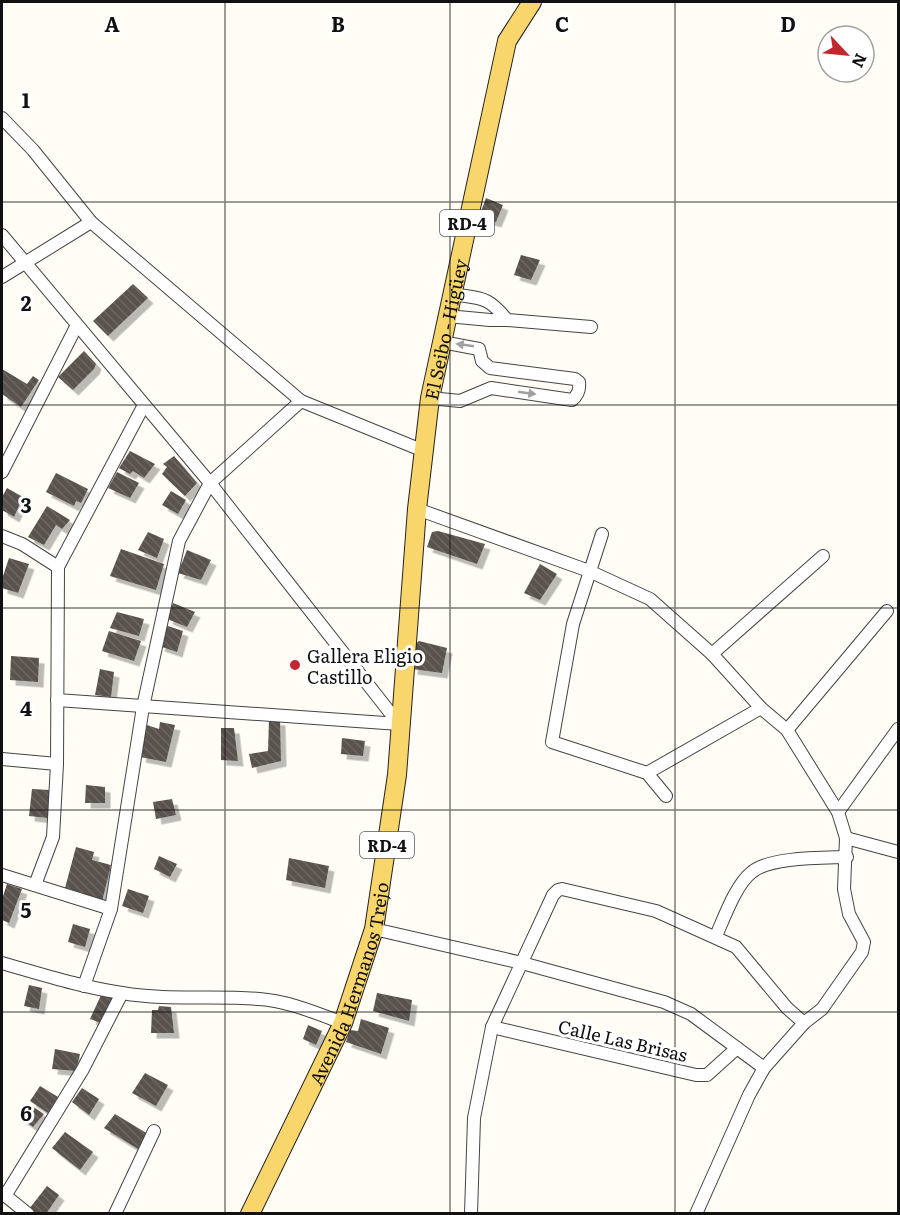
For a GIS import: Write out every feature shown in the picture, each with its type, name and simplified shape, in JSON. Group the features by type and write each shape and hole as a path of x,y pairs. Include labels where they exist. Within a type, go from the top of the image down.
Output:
{"main road":[{"name":"El Seibo - Higüey","path":"424,451 430,398 507,41 532,2"},
{"name":"Avenida Hermanos Trejo","path":"249,1214 343,1023 374,929 397,775 399,724 417,508 424,451"}],"street":[{"path":"2,118 33,150 91,222 301,401 424,451"},
{"path":"2,277 91,222"},
{"path":"2,235 23,263 210,483 399,724"},
{"path":"452,294 488,300 507,320"},
{"path":"447,316 591,327"},
{"path":"2,472 77,325"},
{"path":"430,398 460,401 491,388 572,400 577,396 580,388 579,382 575,379 490,368 482,361 479,349 442,342"},
{"path":"491,388 497,369"},
{"path":"84,986 111,909 143,706 179,541 210,483 301,401"},
{"path":"35,885 53,837 57,764 58,567 144,405"},
{"path":"417,508 590,571 650,599 712,654 761,708 787,730 838,812 846,838 844,889 849,914 864,942 862,952 822,1009 804,1023 764,1068 749,1095 696,1214"},
{"path":"602,534 573,624 552,742 647,773 666,796"},
{"path":"2,536 21,544 58,567"},
{"path":"712,654 823,556"},
{"path":"787,730 887,611"},
{"path":"57,700 399,724"},
{"path":"647,773 761,708"},
{"path":"838,812 898,729"},
{"path":"2,759 57,764"},
{"path":"846,838 898,852"},
{"path":"716,936 740,887 750,873 766,863 847,857"},
{"path":"2,874 111,909"},
{"path":"471,1214 474,1118 492,1027 553,895 558,890 562,889 656,911 716,936 736,947 788,1008 804,1023"},
{"path":"374,929 522,963 664,1002 691,1014 764,1068"},
{"path":"2,963 84,986 122,993 172,999 260,999 297,1006 343,1023"},
{"path":"28,1214 3,1194 83,1069 122,993"},
{"name":"Calle Las Brisas","path":"492,1027 707,1076 738,1048"},
{"path":"115,1214 154,1131"}],"building":[{"path":"486,198 503,205 496,222 479,217"},
{"path":"521,255 540,260 531,280 514,275"},
{"path":"133,284 148,298 108,336 93,321"},
{"path":"84,351 96,364 94,369 73,390 58,377"},
{"path":"2,369 27,384 33,376 39,380 21,407 2,394"},
{"path":"130,451 155,464 144,478 133,471 130,474 119,468"},
{"path":"174,456 197,483 185,496 162,474 167,467 163,464"},
{"path":"117,472 139,483 130,498 108,488"},
{"path":"56,473 88,489 81,503 76,501 74,506 46,492"},
{"path":"7,488 23,497 14,517 2,510 2,497"},
{"path":"171,491 186,500 178,514 162,505"},
{"path":"47,506 70,520 62,529 56,525 44,545 28,537"},
{"path":"438,531 485,544 477,564 427,547 432,532"},
{"path":"148,532 164,539 157,558 138,550"},
{"path":"121,549 164,564 156,590 110,576"},
{"path":"187,550 211,560 201,580 178,573"},
{"path":"9,558 29,564 18,593 2,588 2,579"},
{"path":"540,564 557,574 540,600 524,593"},
{"path":"173,603 195,612 187,627 167,619"},
{"path":"117,612 144,619 139,636 110,628"},
{"path":"165,625 183,631 177,652 159,646"},
{"path":"109,631 141,641 134,661 102,651"},
{"path":"419,641 447,648 442,673 412,669 415,644"},
{"path":"11,656 39,658 38,682 10,680"},
{"path":"100,669 114,672 111,697 95,695"},
{"path":"269,719 280,720 281,761 252,768 249,754 268,751"},
{"path":"160,722 175,725 166,762 140,757 147,725 159,729"},
{"path":"221,728 234,728 238,761 221,760"},
{"path":"342,738 365,741 363,756 341,754"},
{"path":"86,785 105,787 105,803 85,803"},
{"path":"32,789 50,790 48,818 29,816"},
{"path":"172,799 176,815 156,819 153,802"},
{"path":"76,847 94,852 92,860 111,865 102,902 65,888"},
{"path":"159,856 177,864 170,877 154,869"},
{"path":"289,858 329,866 325,888 286,880"},
{"path":"7,884 22,889 9,923 2,920 2,899"},
{"path":"128,889 149,896 143,913 122,906"},
{"path":"73,924 90,929 85,947 68,942"},
{"path":"29,985 42,988 39,1009 24,1006"},
{"path":"102,993 114,998 103,1024 90,1019"},
{"path":"377,993 412,1000 409,1021 373,1011"},
{"path":"159,1006 171,1007 174,1033 151,1033 152,1010 158,1010"},
{"path":"361,1019 389,1028 381,1054 346,1042 350,1030 358,1031"},
{"path":"308,1025 322,1031 316,1045 303,1039"},
{"path":"55,1049 80,1054 76,1071 52,1069"},
{"path":"145,1073 168,1085 156,1106 132,1093"},
{"path":"40,1086 58,1097 48,1113 30,1101"},
{"path":"82,1088 99,1099 89,1115 72,1102"},
{"path":"29,1104 44,1114 33,1127 18,1116"},
{"path":"115,1114 148,1134 138,1149 104,1128"},
{"path":"65,1132 93,1152 80,1170 52,1148"},
{"path":"47,1186 59,1195 46,1214 36,1214 29,1209"}],"place":[{"name":"Gallera Eligio Castillo","path":"295,665"}]}
